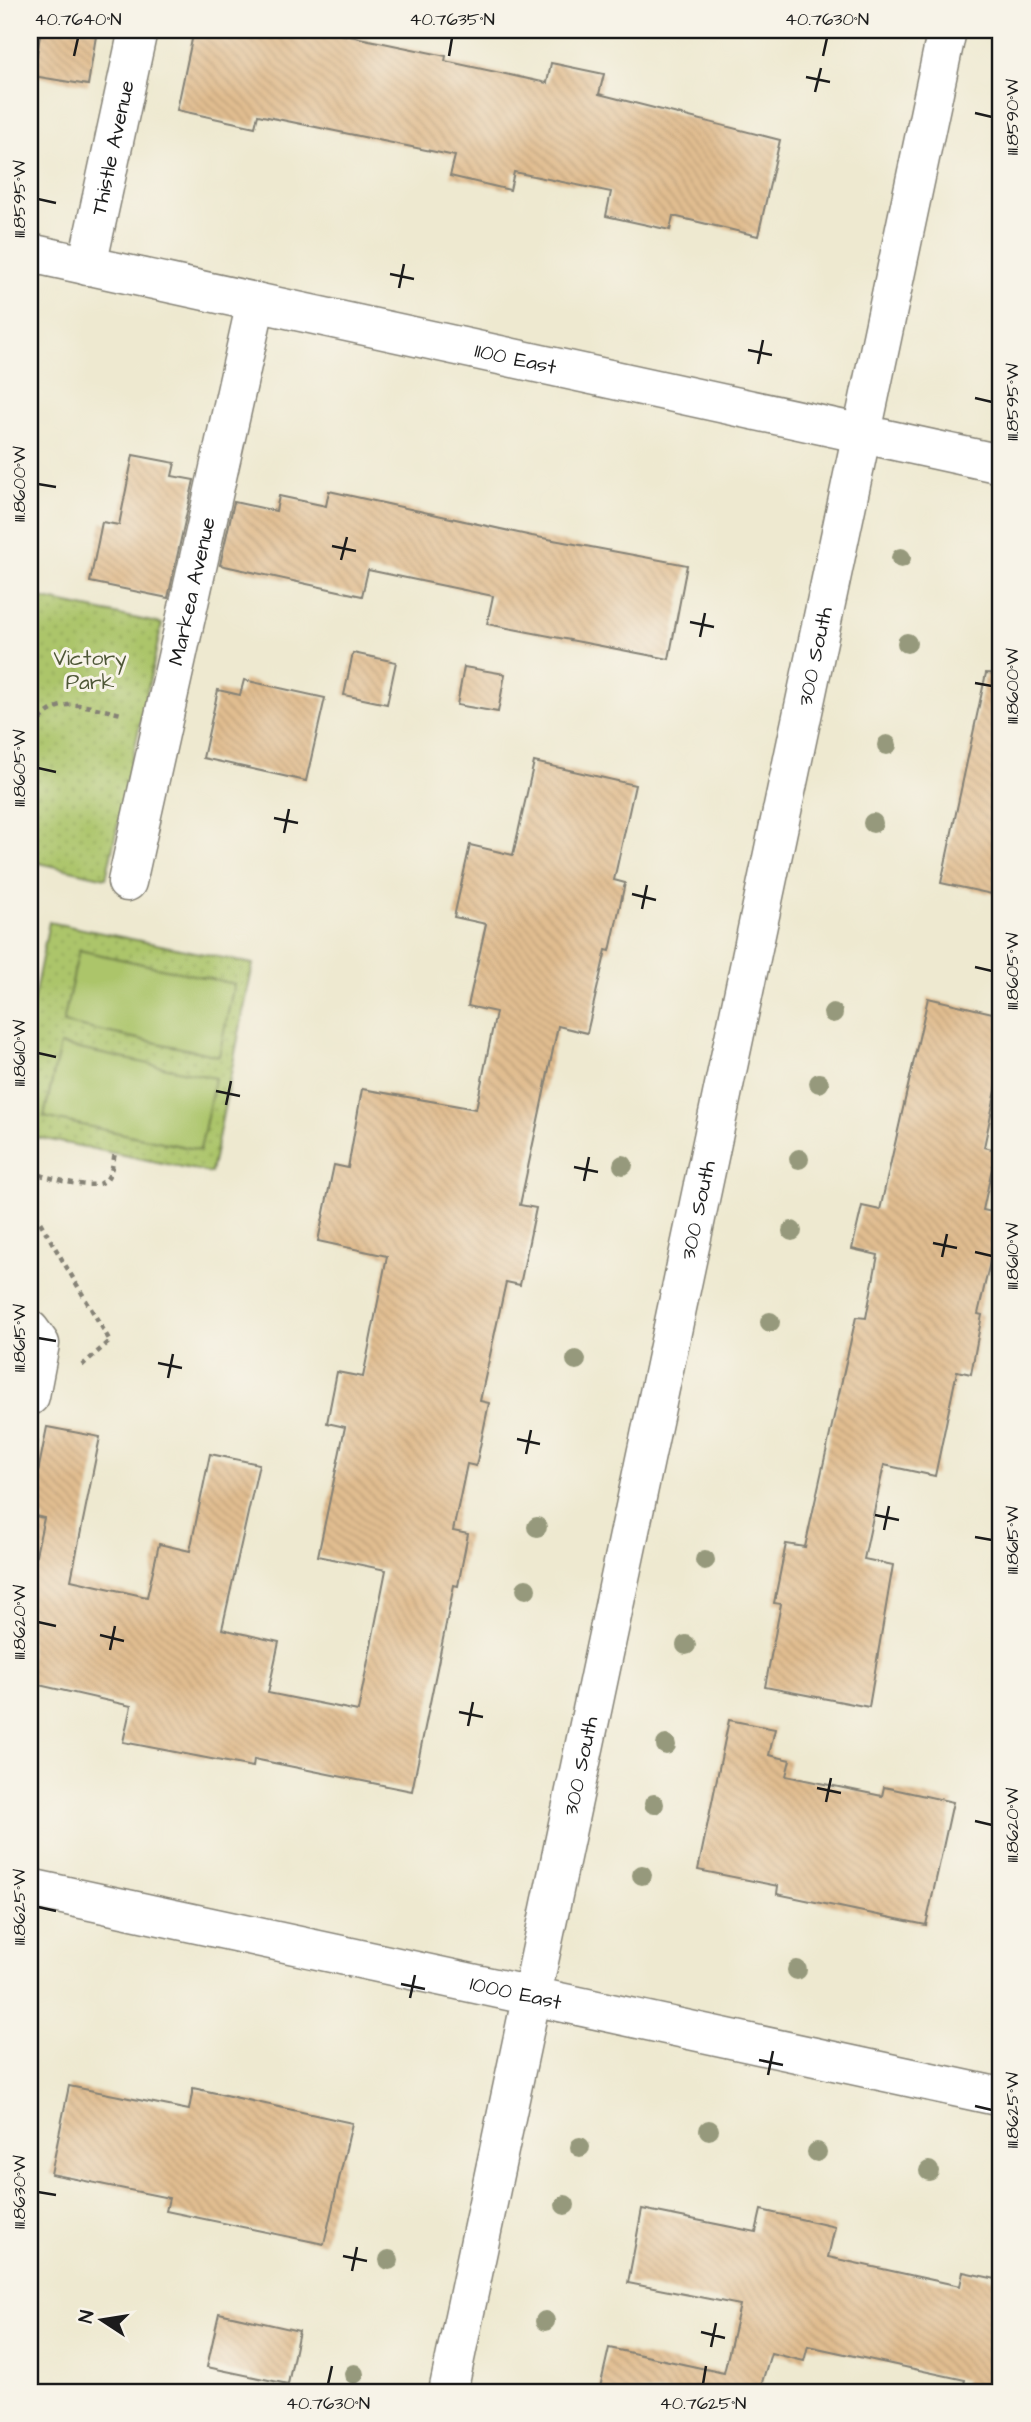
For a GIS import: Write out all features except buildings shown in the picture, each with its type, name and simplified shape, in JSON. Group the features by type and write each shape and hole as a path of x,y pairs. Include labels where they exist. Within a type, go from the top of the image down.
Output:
{"street":[{"name":"Thistle Avenue","path":"87,266 138,30"},
{"name":"300 South","path":"448,2392 947,30"},
{"name":"1100 East","path":"30,253 1001,464"},
{"name":"Markea Avenue","path":"127,882 256,302"},
{"path":"30,1330 40,1344 30,1396"},
{"name":"1000 East","path":"30,1888 1001,2096"}],"path":[{"path":"30,737 44,714 65,705 162,723"},
{"path":"30,1172 76,1183 101,1184 108,1178 115,1153"}],"green space":[{"name":"Victory Park","path":"35,597 162,624 106,878 30,861 30,621"},
{"path":"49,922 253,964 211,1173 30,1136 30,1017"},
{"path":"79,950 234,984 219,1056 63,1023"},
{"path":"60,1045 215,1078 200,1150 44,1117"}]}
